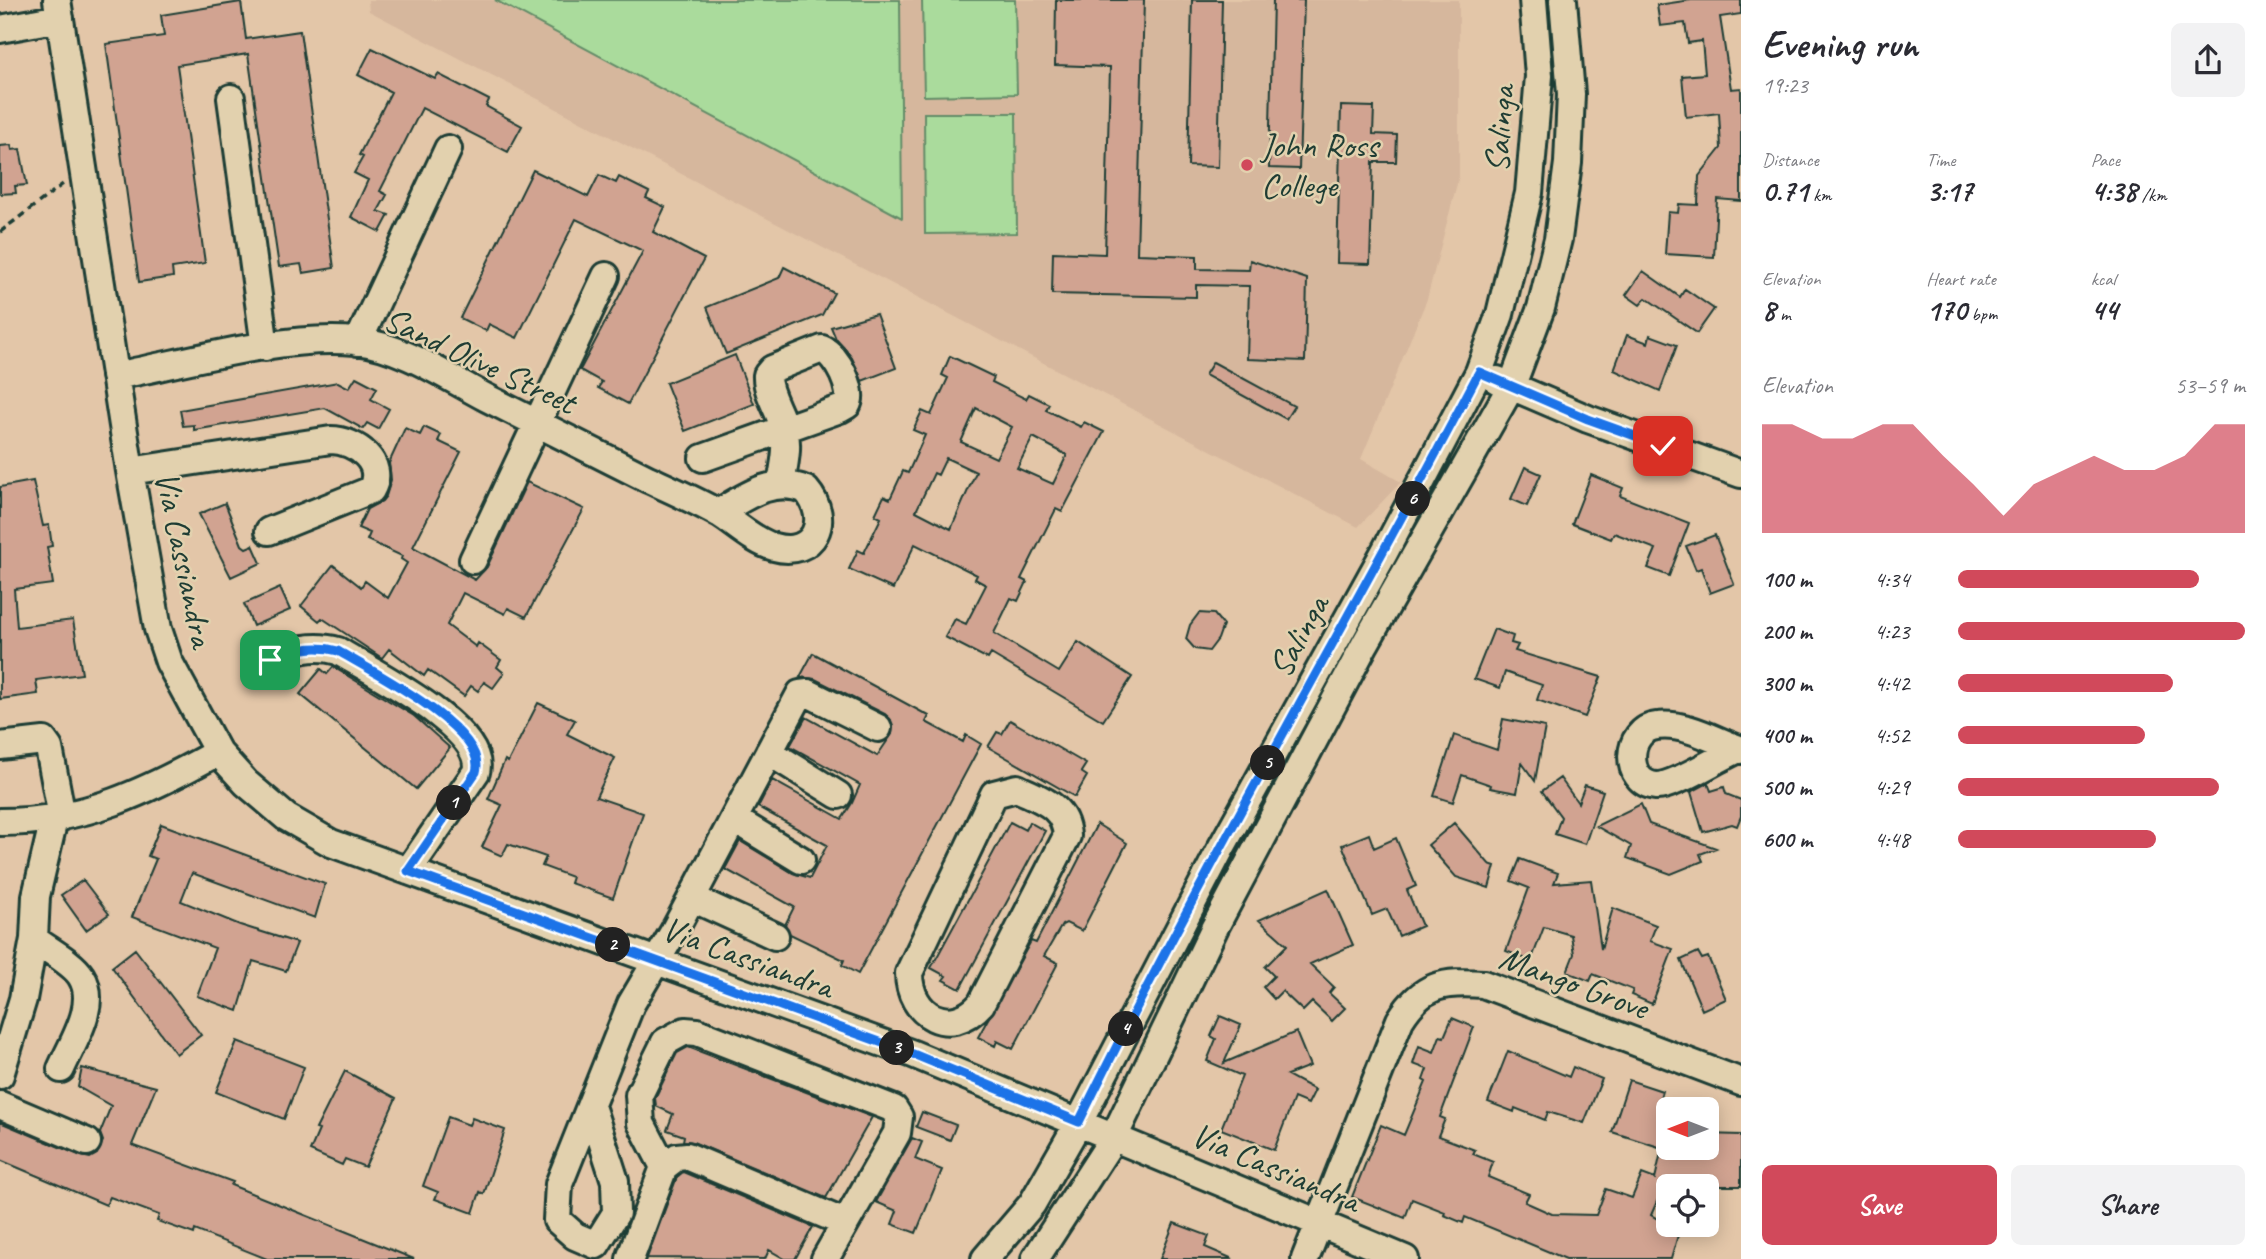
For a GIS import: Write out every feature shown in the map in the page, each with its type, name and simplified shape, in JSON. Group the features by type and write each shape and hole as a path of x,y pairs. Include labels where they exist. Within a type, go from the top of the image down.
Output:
{"street":[{"name":"Salinga","path":"985,1259 1032,1204 1079,1122 1214,862 1384,554 1479,372 1504,301 1529,193 1539,76 1533,0"},
{"name":"Salinga","path":"1035,1259 1114,1137 1214,927 1365,644 1511,385 1541,308 1558,239 1568,163 1571,94 1563,0"},
{"path":"0,29 59,9"},
{"name":"Via Cassiandra","path":"59,9 130,471 158,629 169,662 218,752 246,783 286,817 331,843 913,1054 1405,1259"},
{"path":"230,98 265,347"},
{"path":"358,342 448,149"},
{"path":"473,560 606,276"},
{"name":"Sand Olive Street","path":"115,376 265,347 308,342 358,342 415,361 718,513 772,547 790,549 805,544 816,535 820,510 806,490 781,484"},
{"path":"1479,372 1588,419 1740,471"},
{"path":"703,458 785,428 781,484 747,495 718,513"},
{"path":"130,471 331,440 347,442 370,460 376,475 372,490 269,531"},
{"path":"270,660 291,651 327,648 338,651 429,707 467,739 476,757 476,772 408,871"},
{"path":"591,1106 615,1181 616,1213 606,1252 575,1236 557,1220 559,1184 631,1004 658,961 803,692 878,728"},
{"path":"0,746 44,741 50,748 58,818 36,896 34,939 23,999 0,1075"},
{"path":"0,822 58,818 104,808 160,784 218,752"},
{"path":"769,752 838,795"},
{"path":"1017,788 1058,808 1066,822 1067,836 981,1004 970,1016 955,1021 934,1019 916,1002 909,987 909,974 994,794 1017,788"},
{"path":"734,819 801,860"},
{"path":"692,898 775,936"},
{"path":"34,939 80,974 87,988 88,1004 61,1069"},
{"name":"Mango Grove","path":"1305,1259 1322,1223 1400,1020 1410,1002 1437,986 1456,982 1483,984 1741,1082"},
{"path":"913,1054 934,1019"},
{"path":"664,1167 641,1123 639,1095 665,1042 685,1031 698,1032 894,1109 899,1117 897,1133 825,1259"},
{"path":"0,1105 87,1142"},
{"path":"630,1259 664,1167 677,1157 687,1156 845,1223"}],"path":[{"path":"0,232 85,168"}],"shaded area":[{"path":"368,0 1459,0 1459,176 1427,299 1361,459 1401,482 1358,527 369,11"}],"green space":[{"path":"495,0 900,0 902,218"},
{"path":"922,0 1015,0 1017,94 924,96"},
{"path":"924,113 1016,113 1017,233 925,234"}],"building":[{"path":"1056,0 1144,0 1137,254 1197,256 1197,269 1249,270 1250,260 1307,279 1305,361 1247,359 1249,286 1196,285 1196,297 1052,294 1053,252 1105,254 1110,67 1055,65"},
{"path":"1192,0 1222,0 1218,167 1188,166"},
{"path":"1273,0 1304,0 1299,169 1269,168"},
{"path":"1691,0 1741,0 1741,14 1720,17 1731,89 1741,88 1741,201 1717,199 1714,257 1665,254 1668,212 1678,213 1679,204 1698,205 1699,176 1721,148 1719,113 1686,117 1682,76 1705,74 1702,41 1688,43 1685,23 1660,26 1657,5"},
{"path":"241,2 246,39 300,31 334,268 303,273 301,264 279,267 248,54 177,65 205,263 172,268 173,277 139,282 106,44 164,36 161,15"},
{"path":"372,48 435,79 438,74 489,100 486,106 522,126 508,152 422,108 380,191 387,195 378,211 389,215 380,232 351,217 368,180 354,173 363,157 359,155 391,92 358,75"},
{"path":"1341,106 1374,107 1373,134 1397,135 1396,162 1373,162 1370,264 1337,263"},
{"path":"11,145 12,150 20,149 27,185 15,186 16,193 0,194 0,146"},
{"path":"533,170 588,197 599,175 616,183 619,177 649,192 646,198 665,207 653,232 704,259 628,404 598,388 602,382 580,370 643,251 576,219 517,338 489,324 486,331 460,318"},
{"path":"784,267 834,293 822,315 726,354 707,307 779,278"},
{"path":"1643,271 1680,297 1685,289 1714,309 1697,333 1646,298 1640,305 1626,295"},
{"path":"876,314 896,368 862,381 852,358 836,339 831,327"},
{"path":"1627,335 1648,343 1650,335 1677,345 1660,391 1614,370"},
{"path":"735,355 754,404 685,431 666,383"},
{"path":"950,356 994,377 992,382 1026,399 1029,394 1049,404 1046,410 1081,427 1084,422 1104,432 1062,512 1056,509 1021,579 1027,582 1018,601 1011,598 994,633 1059,672 1078,642 1132,677 1103,721 991,654 988,659 945,637 955,619 966,624 986,585 975,579 977,575 915,544 893,589 849,569 858,550 864,553 881,518 875,515 884,496 890,499 903,471 908,473 925,435 913,430 922,411 931,415 948,378 942,375","holes":["976,408 1012,427 996,458 961,442","1033,437 1067,455 1053,484 1017,468","946,458 976,472 951,529 916,511 934,473 938,475"]},
{"path":"1213,362 1294,406 1286,419 1205,375"},
{"path":"356,377 377,388 371,399 389,409 378,429 367,423 363,429 325,408 194,430 194,425 183,426 180,410 338,382 349,388"},
{"path":"424,427 441,435 438,441 461,452 413,547 475,580 487,567 527,482 584,509 526,617 508,608 505,614 463,593 447,625 476,647 478,643 501,660 497,667 504,673 493,688 484,682 478,691 471,686 464,696 428,670 424,676 389,649 382,658 322,618 319,621 301,606 333,565 361,587 365,581 388,598 407,563 401,559 402,556 367,540 370,533 358,528 367,509 386,496 391,480 389,463 405,428 420,435"},
{"path":"1525,467 1541,474 1527,506 1511,499"},
{"path":"1591,475 1623,488 1620,496 1689,523 1669,576 1648,568 1656,549 1614,533 1611,539 1572,524"},
{"path":"33,481 43,526 49,525 52,546 47,547 53,584 14,589 17,627 73,620 82,674 36,680 38,694 0,699 0,487"},
{"path":"225,503 242,545 246,548 253,545 261,563 231,577 199,514"},
{"path":"1715,535 1734,584 1710,593 1701,568 1696,570 1686,546"},
{"path":"280,588 290,610 253,626 244,604"},
{"path":"1199,613 1214,614 1223,625 1218,639 1209,651 1195,649 1186,639 1190,625"},
{"path":"1494,629 1513,636 1511,643 1518,645 1515,651 1601,677 1585,717 1537,700 1542,685 1505,672 1500,688 1474,679"},
{"path":"813,653 929,716 926,722 963,742 966,735 981,744 858,974 842,965 844,960 790,934 785,925 794,907 725,869 740,841 793,873 810,878 827,845 758,807 772,780 842,819 852,803 860,785 790,746 806,717 877,756 892,734 891,720 885,714 815,679 800,677"},
{"path":"333,667 414,716 450,748 416,789 300,694 321,669 327,674"},
{"path":"538,703 575,720 567,734 615,758 596,797 643,813 613,898 570,883 572,877 542,866 546,857 508,844 502,856 482,847 502,805 488,799 505,760 508,762"},
{"path":"1503,719 1545,727 1535,781 1522,763 1517,793 1490,788 1491,785 1462,775 1453,802 1434,796 1454,735 1497,750"},
{"path":"1010,720 1086,764 1081,772 1087,776 1075,797 988,747 997,732 1002,734"},
{"path":"1560,778 1578,803 1585,785 1603,791 1585,844 1555,834 1561,817 1542,791"},
{"path":"1708,783 1711,791 1724,787 1726,794 1741,800 1741,816 1737,826 1732,824 1703,832 1691,792"},
{"path":"1641,804 1649,824 1716,848 1700,854 1703,861 1671,874 1627,858 1631,846 1596,826"},
{"path":"1010,822 1025,830 1029,822 1045,831 960,989 943,980 946,976 931,968"},
{"path":"1454,823 1489,864 1495,866 1489,888 1456,877 1428,845"},
{"path":"161,824 325,884 315,918 192,873 181,901 240,925 297,943 286,971 253,961 238,1011 197,996 215,948 132,917 156,859 148,856"},
{"path":"1097,824 1127,843 1082,931 1066,923 1062,925 1044,956 1058,963 1013,1049 997,1041 995,1046 978,1037 1031,941 1036,943"},
{"path":"1369,834 1374,848 1396,838 1416,886 1407,890 1422,926 1399,936 1387,909 1372,915 1342,845"},
{"path":"1520,859 1558,873 1554,883 1591,880 1601,949 1613,908 1656,925 1650,941 1673,949 1652,1004 1631,995 1633,990 1593,974 1590,981 1567,972 1574,954 1571,935 1544,927 1531,961 1506,951 1529,888 1511,881"},
{"path":"83,880 109,914 86,930 61,895"},
{"path":"1328,889 1353,945 1310,964 1334,987 1329,993 1345,1008 1332,1021 1312,1002 1303,1011 1282,991 1274,999 1263,987 1274,976 1265,967 1287,945 1259,920"},
{"path":"135,949 201,1035 176,1054 112,967"},
{"path":"1698,952 1702,959 1708,957 1726,999 1702,1010 1681,960"},
{"path":"1220,1016 1241,1025 1224,1063 1296,1032 1310,1066 1287,1075 1315,1090 1308,1104 1294,1098 1274,1150 1221,1129 1242,1076 1207,1061 1216,1039 1211,1036"},
{"path":"1452,1018 1474,1027 1440,1117 1445,1119 1438,1136 1475,1150 1473,1154 1493,1162 1488,1177 1529,1194 1525,1202 1552,1214 1596,1215 1606,1189 1632,1198 1642,1174 1655,1179 1656,1175 1656,1204 1651,1215 1656,1218 1656,1237 1677,1237 1671,1259 1566,1259 1465,1217 1463,1223 1444,1215 1445,1212 1412,1199 1405,1218 1352,1197 1381,1125 1404,1135 1426,1082 1423,1080 1427,1069 1413,1064 1419,1046 1434,1052 1440,1036 1444,1037"},
{"path":"237,1041 304,1067 284,1119 216,1092"},
{"path":"688,1047 872,1117 826,1198 693,1142 683,1141 684,1136 667,1130 673,1114 656,1106 655,1098 677,1053"},
{"path":"1508,1051 1569,1077 1573,1067 1602,1079 1584,1123 1548,1112 1545,1120 1515,1108 1514,1112 1488,1102"},
{"path":"82,1068 156,1087 132,1145 233,1182 231,1185 414,1259 267,1259 195,1230 194,1234 157,1221 159,1215 110,1197 106,1205 0,1160 0,1122 81,1156 90,1158 97,1154 103,1141 100,1133 111,1106 78,1087"},
{"path":"345,1071 396,1098 365,1167 345,1159 342,1165 310,1151 319,1130 316,1129"},
{"path":"1629,1080 1662,1091 1660,1097 1656,1097 1656,1146 1612,1132"},
{"path":"922,1112 956,1125 950,1140 916,1127"},
{"path":"448,1117 469,1125 472,1118 505,1130 484,1194 480,1192 473,1213 435,1199 438,1192 423,1186"},
{"path":"1719,1134 1741,1135 1741,1186 1719,1186 1719,1174 1656,1174 1659,1160 1719,1160"},
{"path":"912,1138 922,1142 915,1159 942,1170 916,1233 892,1224 897,1211 876,1202"},
{"path":"683,1172 813,1227 795,1259 785,1259 769,1250 765,1259 647,1258 677,1177"},
{"path":"1174,1223 1209,1236 1205,1247 1233,1259 1160,1259"}],"place":[{"name":"John Ross College","path":"1247,165"}],"route":[{"path":"270,660 291,651 316,648 338,651 429,707 467,739 476,757 476,772 408,871 913,1054 1079,1122 1220,850 1384,554 1479,372 1588,419 1663,446"}]}
